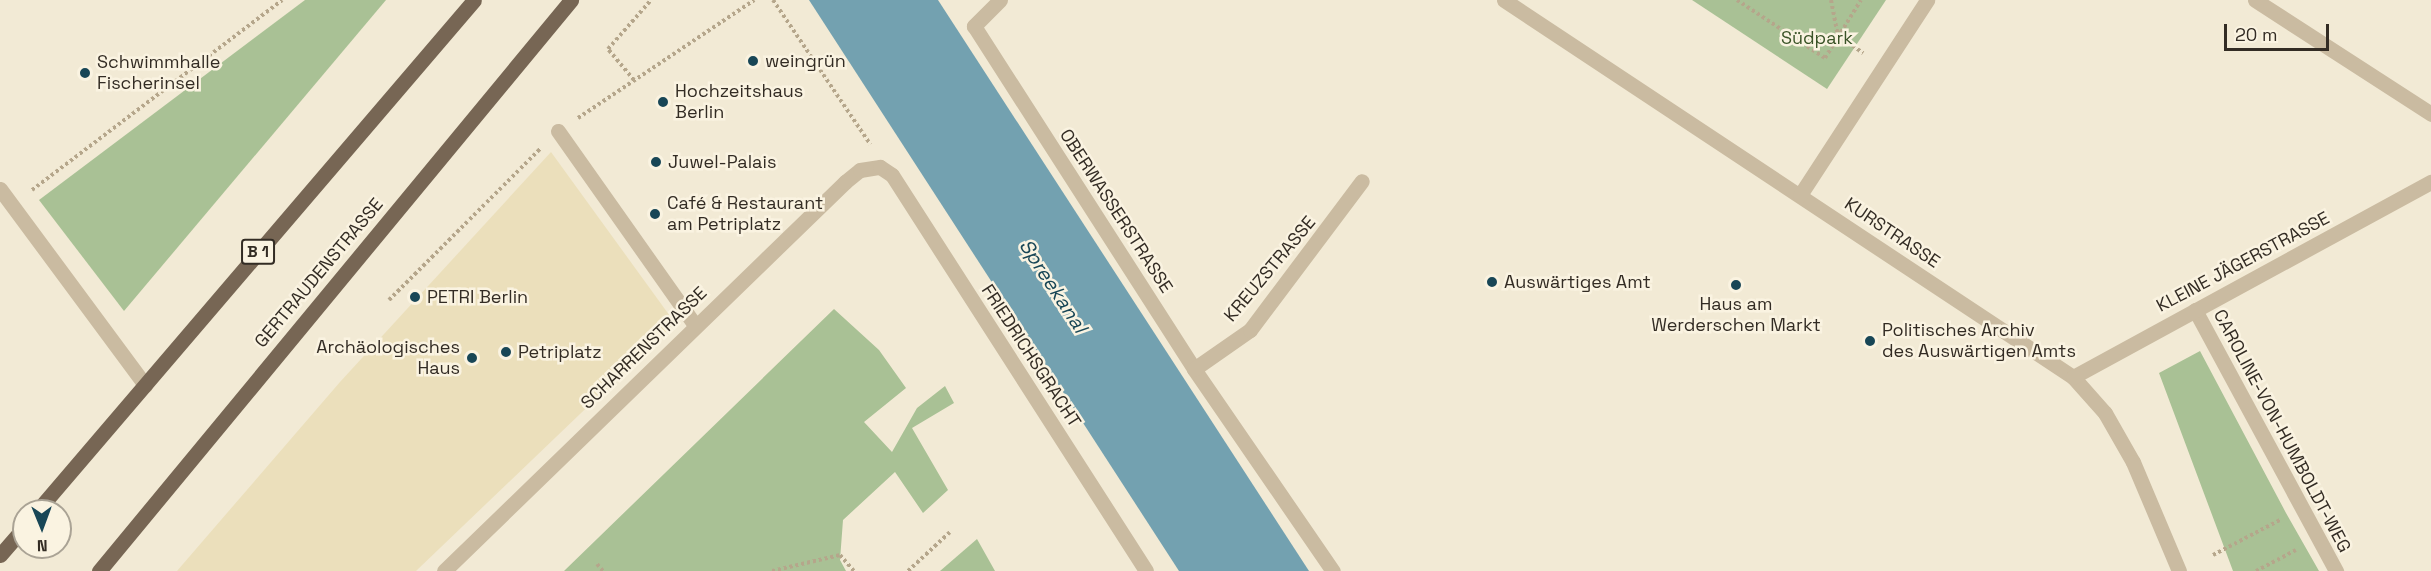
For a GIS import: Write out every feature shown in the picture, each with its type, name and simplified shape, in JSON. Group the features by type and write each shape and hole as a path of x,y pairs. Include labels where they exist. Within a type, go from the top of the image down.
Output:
{"main road":[{"name":"GERTRAUDENSTRASSE","path":"99,571 570,0"},
{"name":"B 1","path":"47,499 468,3"},
{"path":"0,555 12,540"}],"street":[{"name":"OBERWASSERSTRASSE","path":"1000,0 974,26 1194,369 1334,571"},
{"name":"KURSTRASSE","path":"1504,0 2073,377 2104,413 2133,462 2179,571"},
{"path":"1800,195 1927,0"},
{"path":"2255,0 2431,114"},
{"path":"558,131 695,324"},
{"name":"SCHARRENSTRASSE","path":"444,571 695,324 845,182 860,170 880,167"},
{"name":"FRIEDRICHSGRACHT","path":"880,167 892,176 1146,571"},
{"name":"KREUZSTRASSE","path":"1194,369 1250,330 1362,181"},
{"name":"KLEINE JÄGERSTRASSE","path":"2073,377 2431,182"},
{"path":"0,189 145,385"},
{"name":"CAROLINE-VON-HUMBOLDT-WEG","path":"2195,310 2336,571"}],"path":[{"path":"12,205 282,0"},
{"path":"634,80 608,49 651,0"},
{"path":"389,300 558,131 754,0"},
{"path":"773,0 866,134 880,167"},
{"path":"1737,0 1825,58 1861,0"},
{"path":"1831,0 1838,35 1845,40"},
{"path":"2213,555 2301,508"},
{"path":"908,571 950,532"},
{"path":"2256,571 2318,538"},
{"path":"772,571 840,555 854,571"},
{"path":"597,564 603,571"}],"green space":[{"path":"305,0 386,0 124,311 39,200"},
{"name":"Südpark","path":"1692,0 1886,0 1827,89"},
{"path":"834,309 879,350 906,388 864,422 892,452 917,408 945,386 954,403 912,428 948,490 923,513 895,472 843,520 840,560 846,571 564,571"},
{"path":"2200,351 2319,571 2233,571 2159,373"},
{"path":"977,539 995,571 940,571"}],"shaded area":[{"name":"Petriplatz","path":"551,152 675,323 416,571 177,571 340,382"}],"water":[{"name":"Spreekanal","path":"809,0 938,0 1309,571 1179,571"}],"place":[{"name":"weingrün","path":"753,61"},
{"name":"Schwimmhalle Fischerinsel","path":"85,73"},
{"name":"Hochzeitshaus Berlin","path":"663,102"},
{"name":"Juwel-Palais","path":"656,162"},
{"name":"Café & Restaurant am Petriplatz","path":"655,214"},
{"name":"Auswärtiges Amt","path":"1492,282"},
{"name":"Haus am Werderschen Markt","path":"1736,285"},
{"name":"PETRI Berlin","path":"415,297"},
{"name":"Politisches Archiv des Auswärtigen Amts","path":"1870,341"},
{"name":"Petriplatz","path":"506,352"},
{"name":"Archäologisches Haus","path":"472,358"}]}
